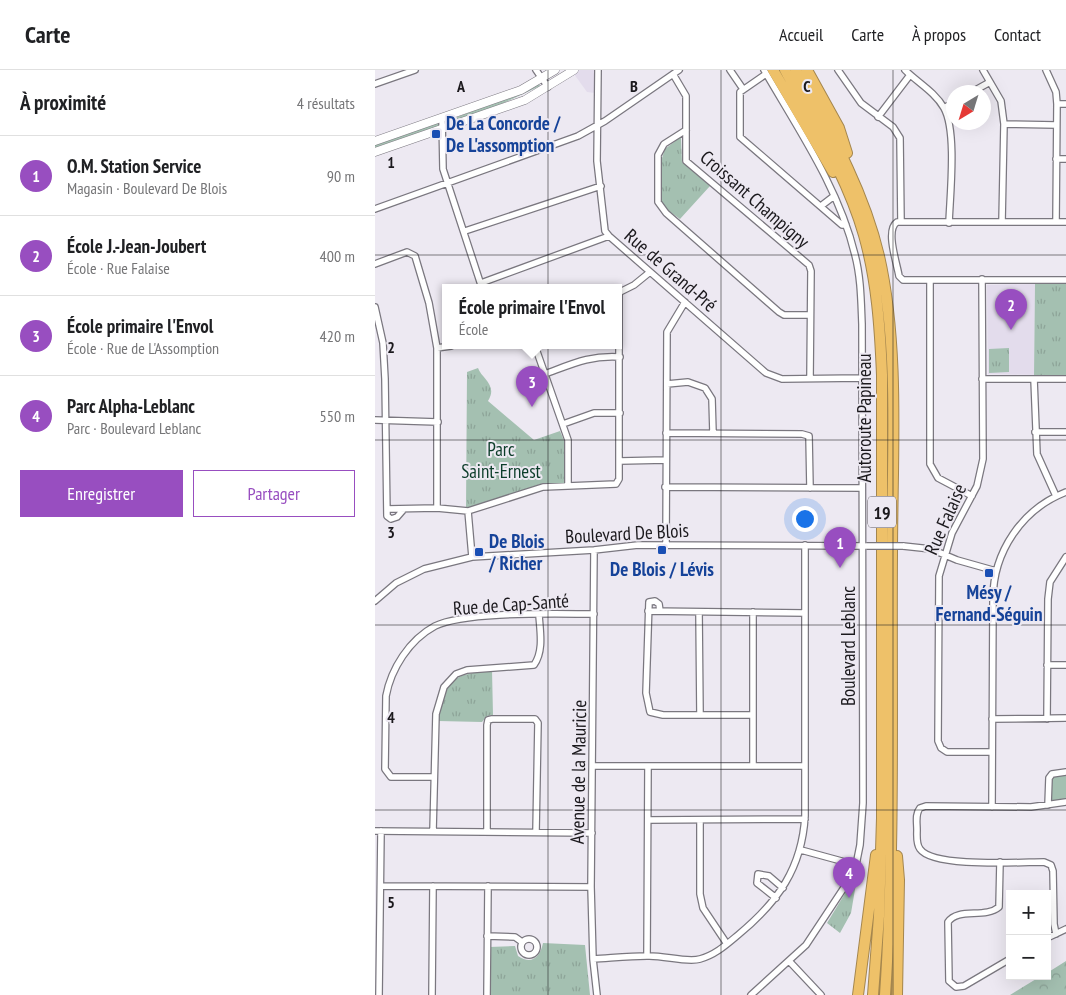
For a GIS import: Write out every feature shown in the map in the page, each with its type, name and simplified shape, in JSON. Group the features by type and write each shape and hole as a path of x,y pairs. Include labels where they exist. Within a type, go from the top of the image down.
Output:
{"highway":[{"name":"Autoroute Papineau","path":"785,70 857,201 873,272 881,342 881,818 879,916 873,995"},
{"name":"Autoroute Papineau","path":"796,70 838,146 881,264 890,335 891,870 885,995"},
{"path":"807,70 839,128 857,201"},
{"path":"768,71 857,201"},
{"path":"891,795 899,880 897,995"},
{"path":"858,992 870,888 881,818"},
{"path":"898,980 901,995"}],"street":[{"path":"375,84 415,70"},
{"path":"536,70 547,88"},
{"path":"375,141 519,91 555,70"},
{"path":"375,152 522,101 547,88 574,70"},
{"name":"Rue de Grand-Pré","path":"599,70 597,161 605,230 609,236 766,373 782,379 862,378"},
{"path":"375,209 578,136 679,70"},
{"path":"730,70 743,88"},
{"path":"837,70 857,98 877,117 893,127 900,141 901,222"},
{"path":"905,70 931,92 944,108 951,137 949,223"},
{"path":"983,70 1001,101 1004,124 1003,222"},
{"path":"1046,70 1055,92 1057,104 1056,222"},
{"path":"768,71 743,88 739,94 740,137 843,225 846,225"},
{"name":"Boulevard Leblanc","path":"751,995 790,962 819,928 856,864 863,826 864,546 860,287 857,261 846,225 834,196 768,71"},
{"name":"Croissant Champigny","path":"673,74 686,96 686,161 809,265 811,271 810,378"},
{"path":"877,117 910,75"},
{"path":"985,85 990,82"},
{"path":"1057,104 1066,104"},
{"path":"442,118 444,128 443,169 465,231 480,284"},
{"path":"1004,124 1056,125"},
{"path":"685,130 664,144 658,155 658,202 779,312 785,315 810,315"},
{"path":"1056,159 1066,159"},
{"path":"465,231 601,186"},
{"path":"821,206 834,196"},
{"path":"1066,222 901,222 893,226 892,238 900,277 903,280 1066,280"},
{"path":"486,284 609,236"},
{"path":"375,264 407,252 415,256 429,303 437,348 437,508"},
{"path":"622,291 634,285 649,272"},
{"name":"Rue Falaise","path":"982,279 983,459 980,476 972,496 954,527 944,555 938,586 938,744 947,752 993,752"},
{"path":"929,280 930,464 938,478 972,496"},
{"path":"665,545 667,332 685,302"},
{"path":"375,307 383,343 387,516 391,519 397,517 404,509"},
{"path":"437,348 442,347"},
{"path":"536,349 568,440 568,486"},
{"path":"387,509 437,508 468,511 543,487 616,484 619,479 620,349"},
{"path":"545,374 588,358 600,356 620,357"},
{"path":"982,379 1066,379"},
{"path":"1034,379 1037,454 1056,496"},
{"path":"667,384 688,382 705,388 712,399 713,433"},
{"path":"563,424 594,413 620,413"},
{"path":"375,420 438,422"},
{"path":"1035,432 1066,432"},
{"path":"666,433 802,434 809,436 810,488"},
{"path":"619,461 666,460"},
{"path":"665,487 862,488"},
{"path":"992,807 993,593 996,571 1014,531 1027,517 1056,496 1066,492"},
{"path":"468,511 472,557"},
{"name":"Boulevard De Blois","path":"375,601 396,583 424,569 472,557 593,550 638,545 903,546 926,548 996,571"},
{"path":"593,959 671,956 687,961 699,960 717,952 756,921 783,888 801,850 805,819 805,545"},
{"name":"Avenue de la Mauricie","path":"593,550 591,887 593,959 597,995"},
{"path":"1047,719 1047,665 1051,582 1066,557"},
{"path":"660,611 659,604 655,601 649,602 646,693 650,712 663,715 753,715"},
{"path":"648,611 805,613"},
{"path":"699,612 701,715"},
{"path":"753,612 753,765"},
{"name":"Rue de Cap-Santé","path":"434,777 391,777 385,769 385,696 395,668 414,643 437,625 465,618 594,614"},
{"path":"433,832 435,714 443,687 456,674 467,670 535,665 539,659 540,648 539,615"},
{"path":"1047,665 1066,665"},
{"path":"992,719 1066,718"},
{"path":"487,832 487,725 488,720 492,719 535,720 538,723 536,832"},
{"path":"593,766 805,766"},
{"path":"647,956 648,766"},
{"path":"1048,806 1049,778 1052,774 1066,772"},
{"path":"1056,934 1053,924 1052,867 1044,862 951,862 924,852 918,844 917,813 920,808 1048,806 1066,802"},
{"path":"648,820 805,819"},
{"path":"700,820 700,894 703,908 727,944"},
{"path":"379,995 381,886 378,831 592,832"},
{"path":"801,850 856,864"},
{"path":"1000,862 999,908 993,912 953,916 948,922 949,981 956,986 963,986 1006,961"},
{"path":"775,898 757,883 758,874 769,876 783,888"},
{"path":"381,886 591,887"},
{"path":"432,995 433,886"},
{"path":"487,886 487,995"},
{"path":"1051,936 1066,929"},
{"path":"487,936 515,937 522,942"},
{"path":"790,962 821,995"}],"shaded area":[{"path":"580,70 595,70 595,93 587,92 574,74"},
{"path":"1035,284 1034,375 988,374 987,285"}],"green space":[{"path":"539,84 540,86 495,107 450,123 450,120"},
{"path":"438,122 439,126 375,149 375,143"},
{"path":"681,138 682,162 710,186 680,219 666,209 661,201 662,158 665,149"},
{"path":"1066,282 1066,376 1034,375 1035,284"},
{"path":"1009,348 1009,372 989,373 989,349"},
{"name":"Parc Saint-Ernest","path":"478,368 490,386 491,395 488,401 534,440 560,431 565,443 564,483 544,483 466,509 467,372"},
{"path":"492,670 493,715 487,716 482,722 438,721 442,696 452,682 468,674"},
{"path":"1066,772 1066,802 1048,805 1049,778"},
{"path":"859,866 851,913 840,933 827,923 852,882"},
{"path":"543,943 585,945 590,995 490,995 489,947 515,946 518,956 531,960 540,953"},
{"path":"1066,961 1066,995 1010,995 1034,980 1051,980 1051,970"}],"place":[{"name":"De La Concorde / De L'assomption","path":"436,134"},
{"name":"École J.-Jean-Joubert","path":"1011,330"},
{"name":"École primaire l'Envol","path":"532,407"},
{"name":"De Blois / Lévis","path":"662,550"},
{"name":"De Blois / Richer","path":"479,552"},
{"name":"O.M. Station Service","path":"840,568"},
{"name":"Mésy / Fernand-Séguin","path":"989,573"},
{"name":"Parc Alpha-Leblanc","path":"849,898"}]}
